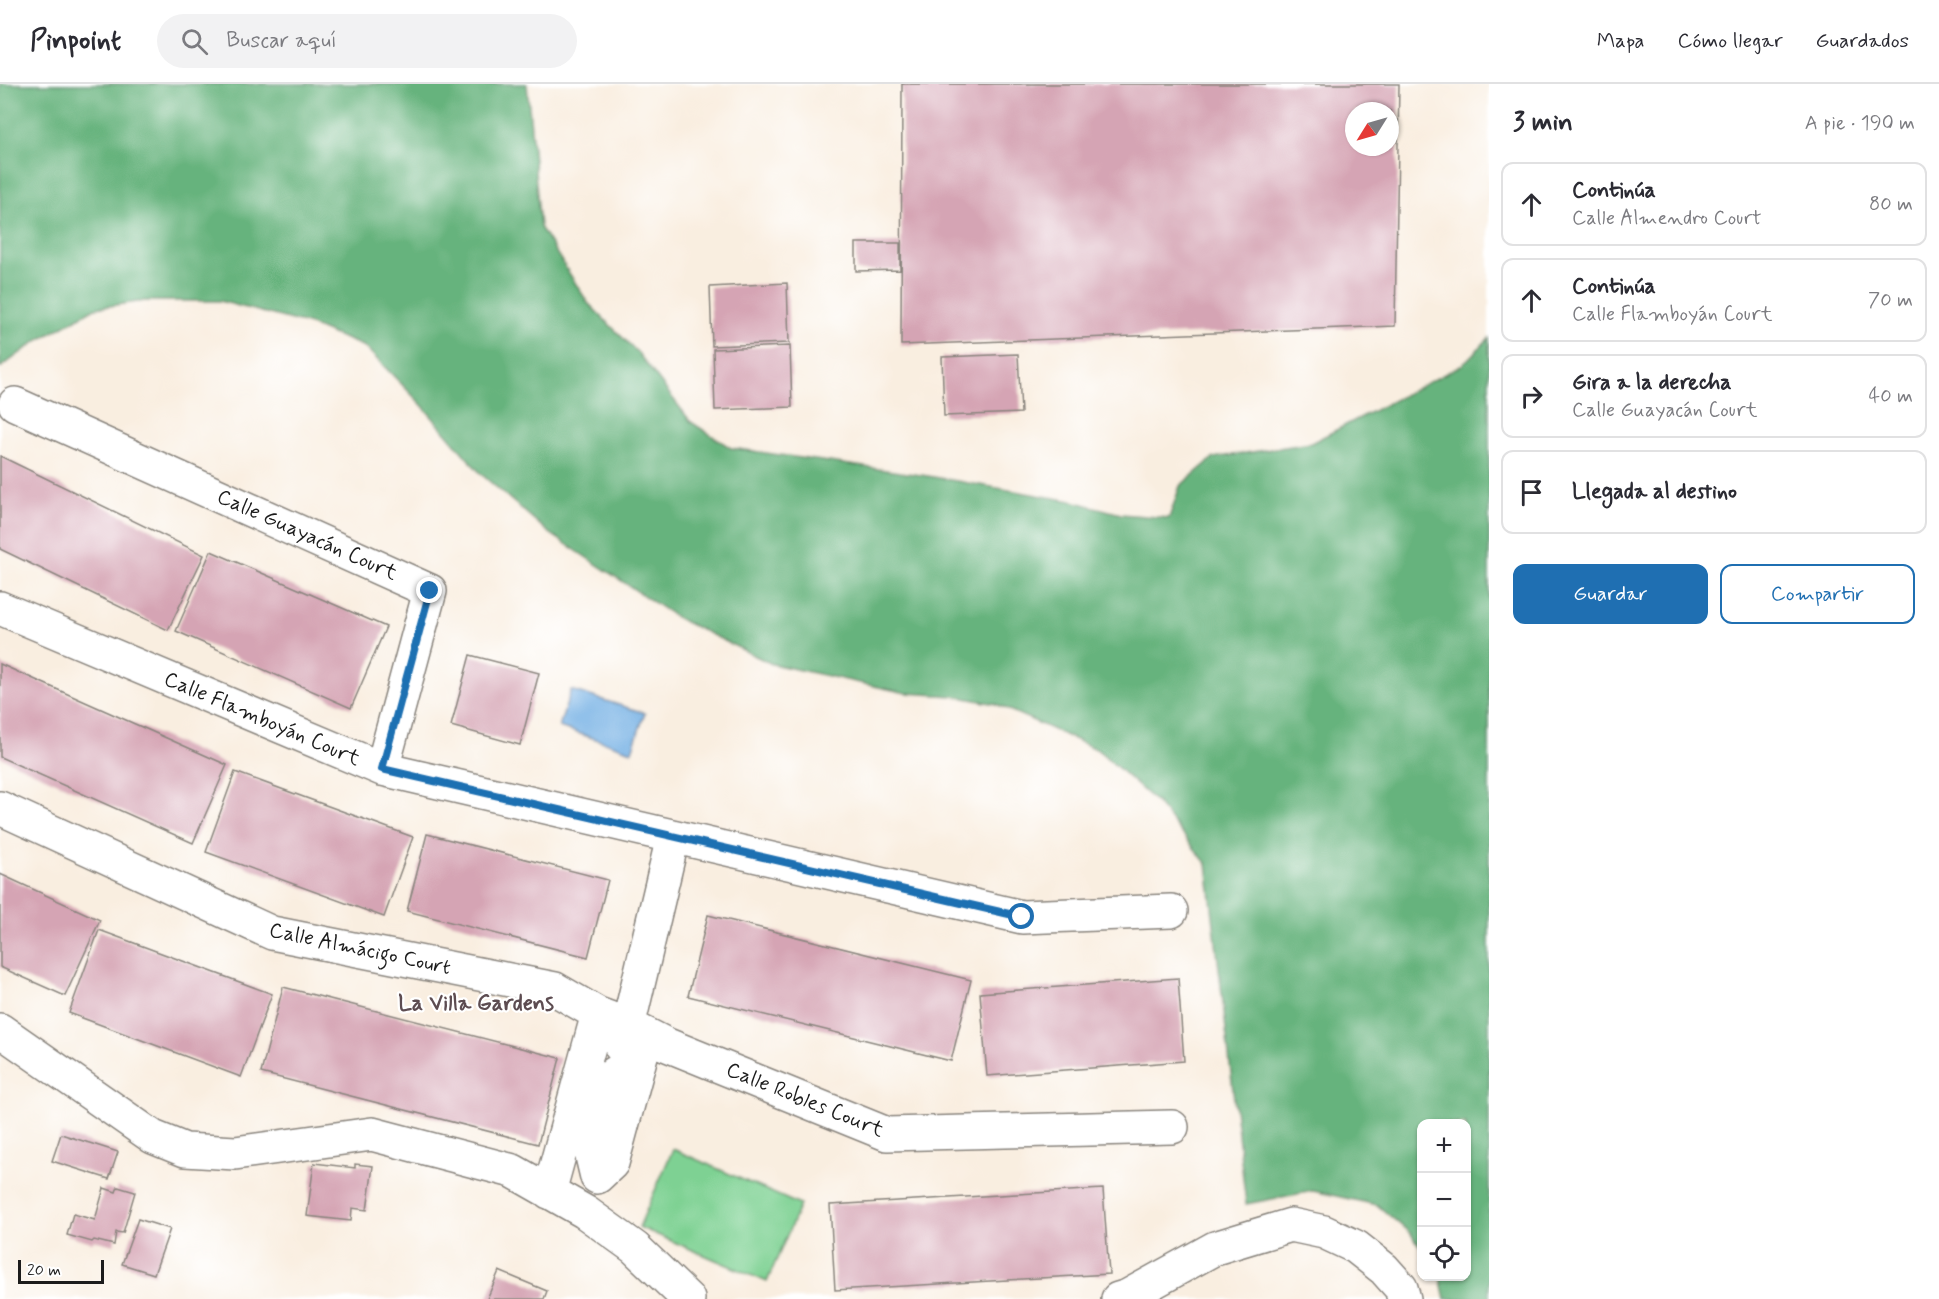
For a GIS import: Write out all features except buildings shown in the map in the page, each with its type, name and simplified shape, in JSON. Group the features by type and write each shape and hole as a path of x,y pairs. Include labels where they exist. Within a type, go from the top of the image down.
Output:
{"street":[{"name":"Calle Guayacán Court","path":"15,404 430,591 382,769"},
{"name":"Calle Flamboyán Court","path":"0,608 382,769 1022,917 1171,911"},
{"name":"Calle Almácigo Court","path":"0,808 272,933 555,989 617,1039"},
{"path":"585,1212 597,1177 592,1156 617,1039 673,837"},
{"path":"0,1030 153,1137 185,1150 235,1153 372,1134 513,1171 585,1212 635,1248 688,1299"},
{"path":"549,1192 617,1039"},
{"name":"Calle Robles Court","path":"617,1039 665,1044 887,1134 1172,1126"},
{"path":"1118,1299 1128,1296 1215,1248 1291,1225 1324,1232 1356,1247 1384,1269 1401,1288 1404,1299"}],"green space":[{"path":"0,84 527,84 540,227 588,303 638,353 691,422 731,448 928,476 1072,501 1121,514 1169,518 1180,486 1213,458 1311,443 1462,365 1489,338 1489,1299 1445,1299 1441,1281 1471,1281 1471,1119 1417,1119 1417,1242 1411,1234 1377,1205 1313,1191 1246,1204 1207,864 1157,803 1098,750 996,704 954,696 906,693 772,664 679,619 548,532 481,474 421,404 365,347 310,325 220,301 145,301 95,308 34,343 0,368"},
{"path":"673,1149 800,1205 767,1282 639,1227"}],"water":[{"path":"571,690 645,713 632,751 559,727"}],"district":[{"name":"La Villa Gardens","path":"476,1004"}],"route":[{"path":"430,591 382,769 1022,917"}]}
